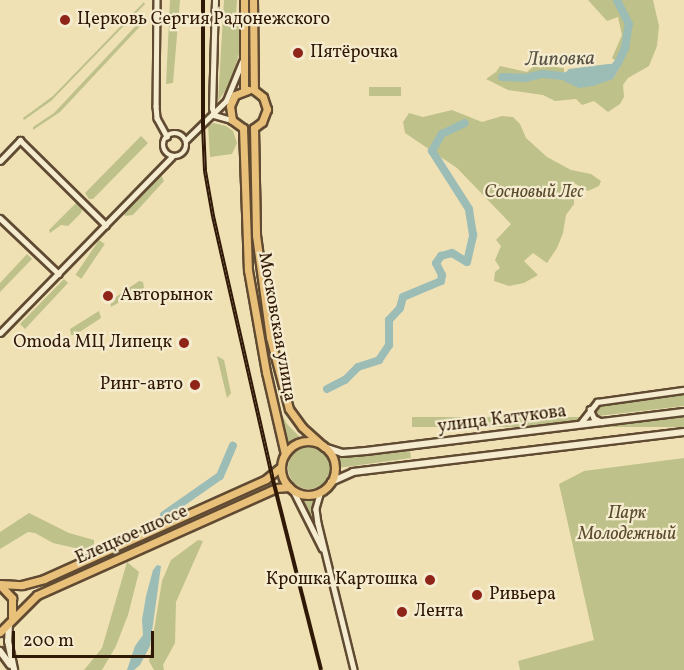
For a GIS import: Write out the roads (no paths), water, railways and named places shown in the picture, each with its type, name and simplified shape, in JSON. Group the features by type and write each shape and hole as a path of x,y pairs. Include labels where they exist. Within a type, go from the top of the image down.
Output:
{"main road":[{"path":"244,0 244,90"},
{"name":"Московская улица","path":"253,0 254,90 263,97 267,109 262,122 254,128 256,235 270,337 281,388 289,409 302,427 324,447"},
{"path":"254,90 244,90 235,95 230,106 232,120 243,128 254,128"},
{"name":"Московская улица","path":"243,128 248,270 266,372 285,454"},
{"name":"улица Катукова","path":"324,447 342,453 684,412"},
{"name":"улица Катукова","path":"331,482 353,472 684,432"},
{"path":"302,442 317,443 324,447 334,464 331,482 321,491 310,495 291,489 283,478 281,467 285,454 302,442"},
{"name":"Елецкое шоссе","path":"0,585 22,585 44,579 255,484 281,467"},
{"name":"Елецкое шоссе","path":"0,632 28,602 51,588 276,488 291,489"},
{"path":"0,585 13,602 8,641 13,670"},
{"path":"0,651 13,670"}],"street":[{"path":"157,0 157,118 167,136 163,148 172,158"},
{"path":"214,115 212,108 215,0"},
{"path":"186,140 226,101 239,73 244,54"},
{"path":"226,101 235,95"},
{"path":"214,115 232,120"},
{"path":"0,333 172,158 184,155 188,148 186,140 176,133 167,136"},
{"path":"0,161 20,140 106,225"},
{"path":"0,218 59,274"},
{"path":"579,425 588,418 591,407 597,402 684,390"},
{"path":"591,407 591,415 602,422"},
{"path":"291,489 325,554"},
{"path":"321,491 317,518 354,670"}],"water":[{"path":"618,64 620,67 613,79 579,88 564,81 564,74 569,69"},
{"path":"157,565 161,566 150,646 140,665 134,670 127,670 135,646 143,635 142,620 146,596 153,570"}],"waterway":[{"name":"Липовка","path":"610,71 618,63 625,48 629,24 617,0"},
{"name":"Липовка","path":"502,77 525,78 543,74 573,77"},
{"name":"Липовка","path":"327,389 345,380 358,367 379,360 389,345 389,320 400,308 403,297 441,281 442,275 436,263 441,256 452,253 467,262 473,235 469,209 432,151 442,134 465,123"},
{"name":"Липовка","path":"164,515 220,476 233,446"}],"railway":[{"path":"203,0 205,171 213,216 272,476 321,670"}],"place":[{"name":"Церковь Сергия Радонежского","path":"65,20"},
{"name":"Пятёрочка","path":"298,53"},
{"name":"Авторынок","path":"108,296"},
{"name":"Omoda МЦ Липецк","path":"184,343"},
{"name":"Ринг-авто","path":"195,385"},
{"name":"Крошка Картошка","path":"430,580"},
{"name":"Ривьера","path":"477,595"},
{"name":"Лента","path":"402,612"}],"park label":[{"name":"Сосновый Лес","path":"534,193"},
{"name":"Парк Молодежный","path":"627,525"}]}
